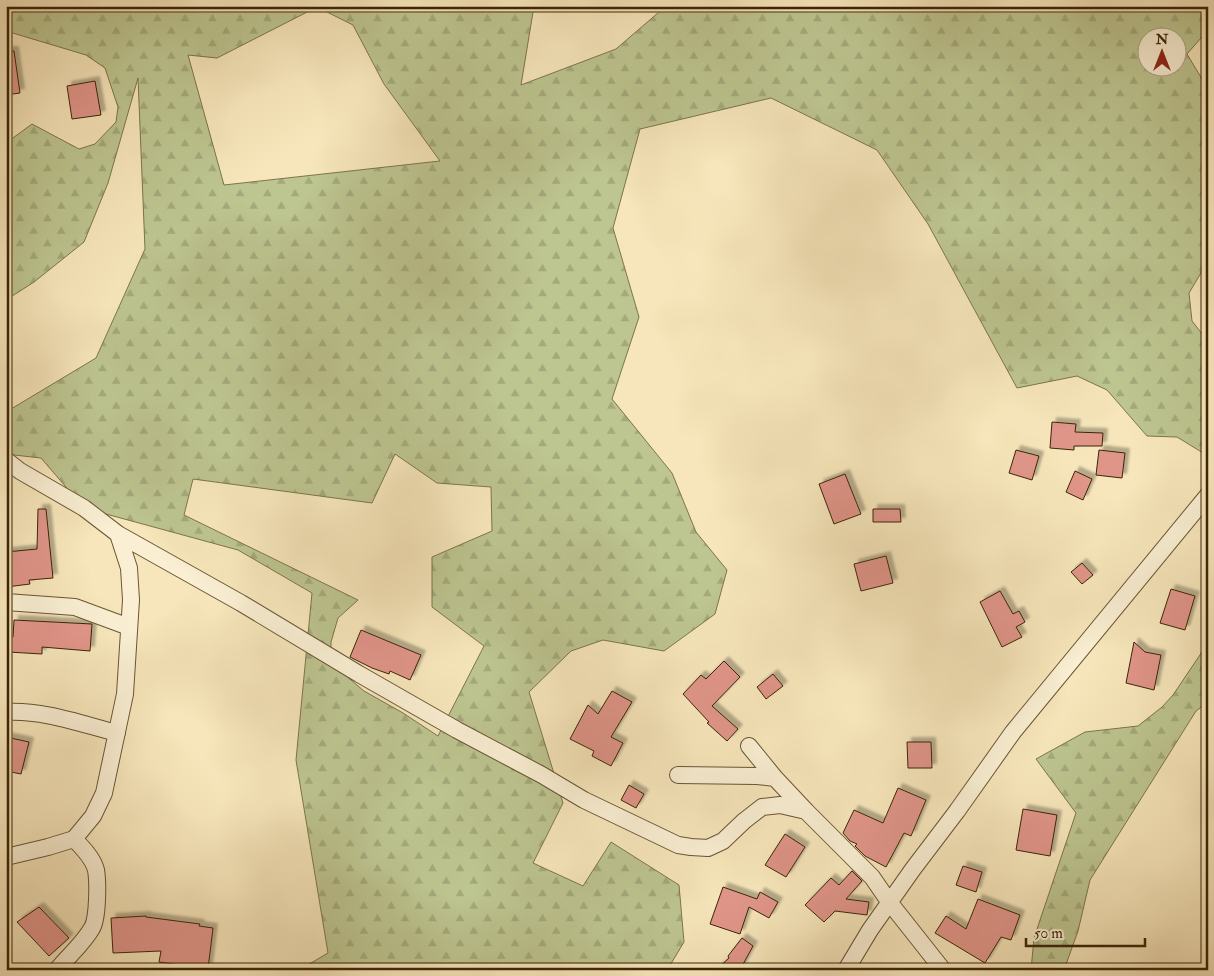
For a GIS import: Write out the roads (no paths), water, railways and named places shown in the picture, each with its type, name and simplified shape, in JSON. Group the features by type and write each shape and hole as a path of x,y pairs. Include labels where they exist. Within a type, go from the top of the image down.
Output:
{"street":[{"path":"6,460 20,471 84,508 118,534 241,602 359,674 456,730 542,775 584,800 678,844 708,848 724,841 744,820 762,807 780,805 806,811"},
{"path":"846,970 912,869 957,811 1013,732 1208,495"},
{"path":"6,857 74,839 93,816 104,793 125,694 132,600 129,568 118,534"},
{"path":"6,602 75,608 129,627"},
{"path":"6,712 21,711 46,714 117,733"},
{"path":"749,746 774,778 872,878 942,970"},
{"path":"678,775 774,778"},
{"path":"57,970 94,926 97,900 96,869 85,851 74,839"}]}
